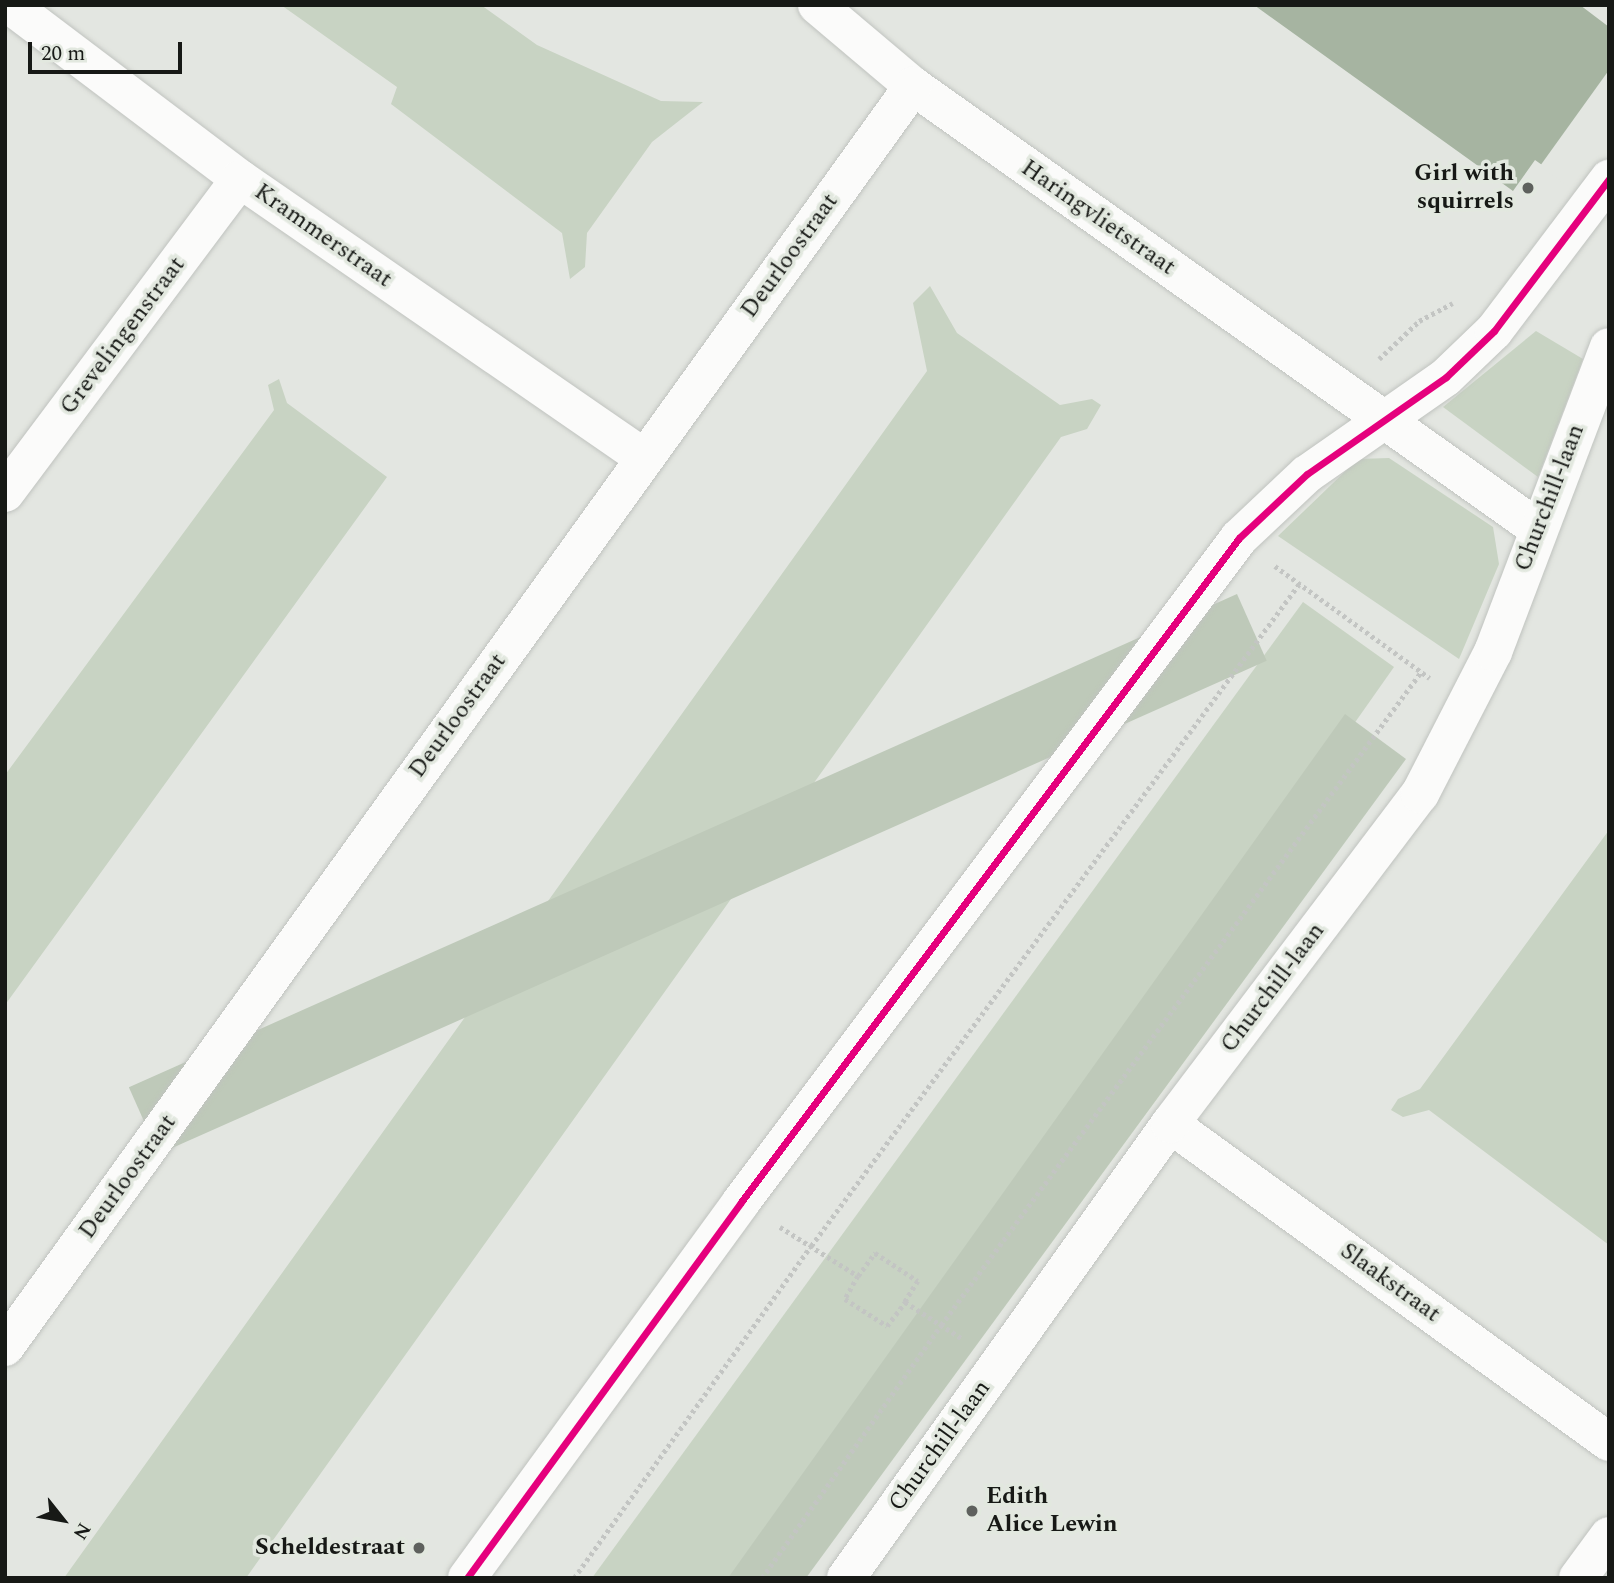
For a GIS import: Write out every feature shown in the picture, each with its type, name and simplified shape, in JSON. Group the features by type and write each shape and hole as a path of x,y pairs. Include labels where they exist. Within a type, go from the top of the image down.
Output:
{"street":[{"name":"Krammerstraat","path":"10,5 240,179 643,457"},
{"name":"Haringvlietstraat","path":"817,5 913,86 1537,528"},
{"name":"Deurloostraat","path":"5,1347 643,457 913,86"},
{"name":"Grevelingenstraat","path":"5,493 240,179"},
{"path":"467,1578 741,1202 1239,538 1307,474 1387,421 1446,377 1494,331 1600,191"},
{"name":"Churchill-laan","path":"846,1578 1170,1124 1420,794 1493,652 1537,528 1609,347"},
{"name":"Slaakstraat","path":"1170,1124 1609,1442"},
{"path":"1578,1578 1609,1536"}],"path":[{"path":"1239,538 1466,705"},
{"path":"574,1578 811,1245 1299,584"},
{"path":"762,1578 941,1325 1421,672"},
{"path":"741,1202 858,1276"},
{"path":"875,1253 918,1281 905,1302 887,1326 845,1299 875,1253"},
{"path":"905,1302 1000,1362"}],"shaded area":[{"path":"281,5 481,5 537,45 661,101 703,102 652,142 587,233 585,267 570,279 562,233 391,104 397,87"},
{"path":"1254,5 1580,5 1609,27 1609,212 1535,160 1513,191"},
{"path":"930,286 957,333 1060,405 1092,399 1101,405 1087,429 1061,437 246,1578 64,1578 927,371 913,303"},
{"path":"1536,331 1583,359 1538,477 1443,407"},
{"path":"279,379 287,403 387,477 5,1005 5,775 274,410 268,385"},
{"path":"1389,458 1493,527 1499,564 1459,659 1278,536 1358,459"},
{"path":"1237,594 1267,661 159,1154 129,1087"},
{"path":"1303,602 1394,667 753,1578 592,1578"},
{"path":"1345,714 1406,759 806,1578 728,1578"},
{"path":"1609,830 1609,1245 1429,1110 1403,1117 1391,1110 1398,1099 1420,1089"}],"pier":[{"path":"1609,70 1609,216 1540,166"}],"transit line":[{"path":"467,1578 741,1202 1239,538 1307,474 1446,377 1494,331 1609,179"}],"place":[{"name":"Girl with squirrels","path":"1528,188"},
{"name":"Edith Alice Lewin","path":"972,1511"},
{"name":"Scheldestraat","path":"419,1548"}]}
